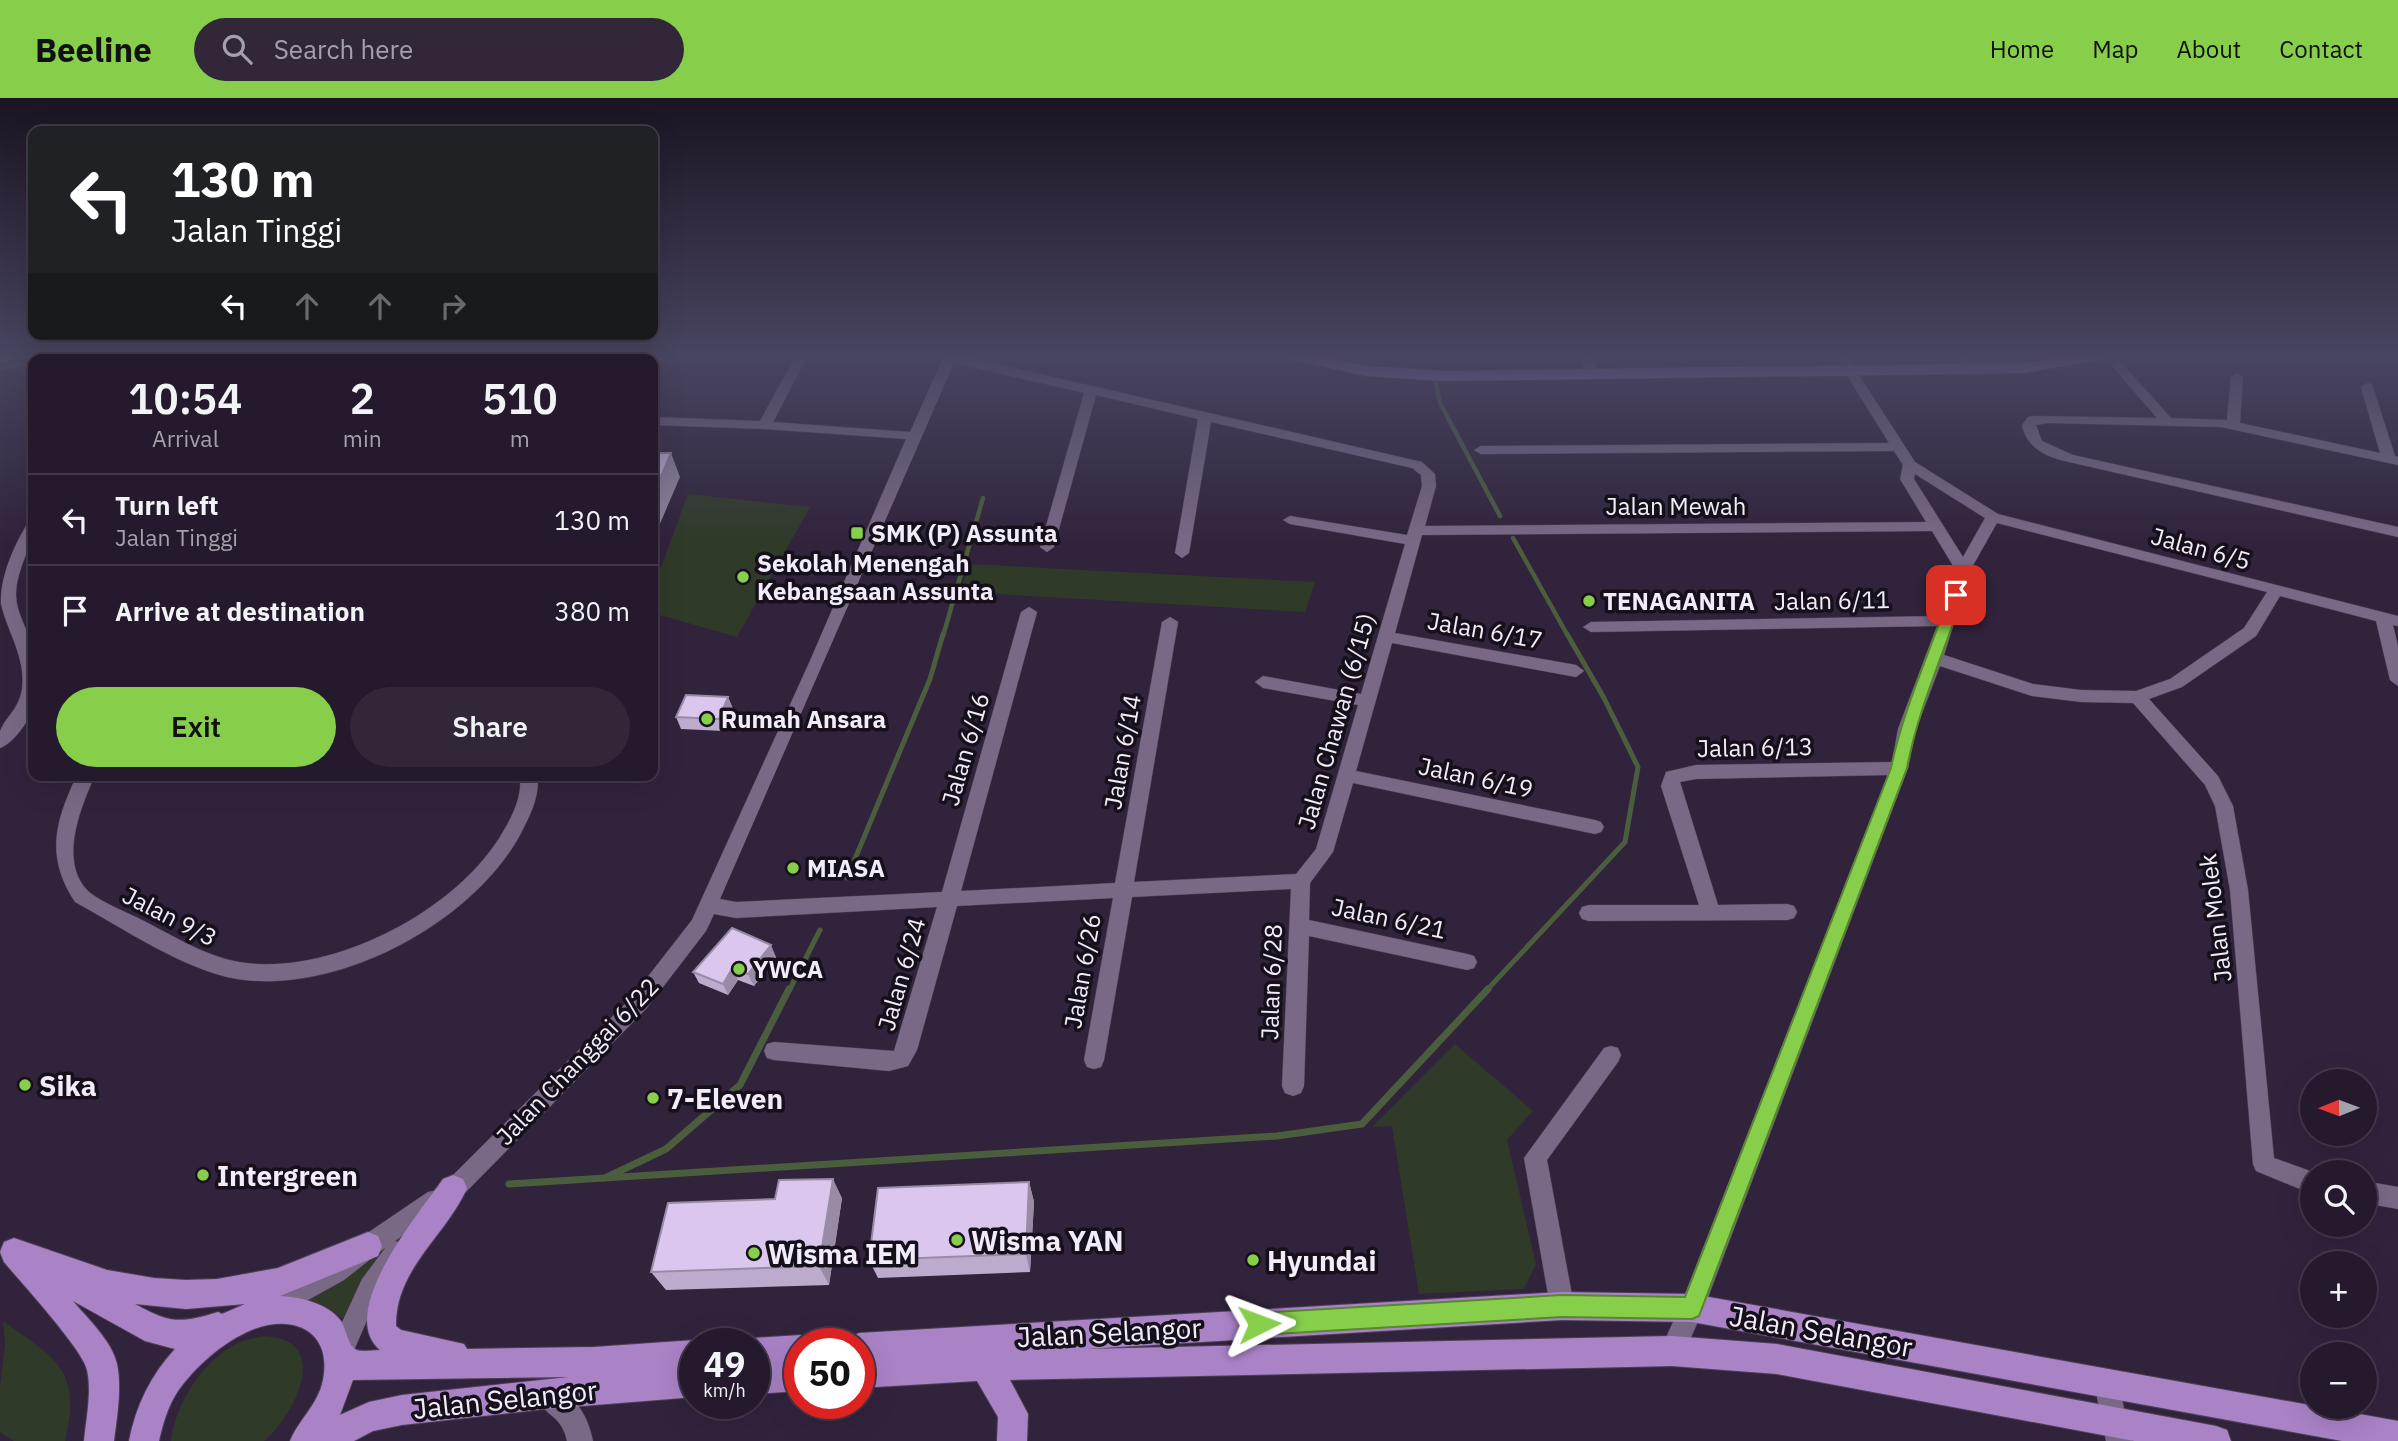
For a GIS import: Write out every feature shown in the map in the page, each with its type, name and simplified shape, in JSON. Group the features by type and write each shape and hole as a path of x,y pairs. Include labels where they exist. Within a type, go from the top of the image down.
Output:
{"main road":[{"path":"453,1188 394,1273 379,1316 382,1333 394,1343 505,1363"},
{"path":"7,1246 117,1287 175,1296 224,1293 268,1285 322,1269 368,1246"},
{"path":"7,1246 155,1331 188,1336 276,1310 309,1314 322,1322 332,1333 339,1355 338,1380 329,1407 305,1441"},
{"path":"7,1246 82,1334 103,1364 99,1441"},
{"name":"Jalan Selangor","path":"875,1347 1562,1306 1692,1308 2398,1436"},
{"path":"144,1441 147,1421 157,1397 172,1374 202,1344 247,1318"},
{"name":"Jalan Selangor","path":"875,1372 985,1366 1672,1351 1777,1359 2117,1432 2216,1441"},
{"name":"Jalan Selangor","path":"339,1355 353,1364 594,1362 679,1356"},
{"path":"985,1366 1013,1414 1012,1441"},
{"name":"Jalan Selangor","path":"322,1441 380,1414 545,1394 679,1383"}],"street":[{"path":"764,425 768,418"},
{"name":"Jalan Changgai 6/22","path":"339,1355 370,1287 453,1188 639,1003 699,925 922,418"},
{"path":"1047,547 1083,418"},
{"path":"1181,553 1205,418"},
{"name":"Jalan Chawan (6/15)","path":"1212,418 1423,468 1428,474 1429,486 1324,852 1301,881"},
{"path":"1880,418 1910,465 1907,479 1963,569"},
{"path":"2233,425 2234,418"},
{"path":"2379,418 2394,460"},
{"path":"2394,460 2233,425 2166,420 2048,419 2033,420 2028,425 2030,434 2044,449 2056,454 2398,532"},
{"path":"658,421 764,425 914,436"},
{"path":"1481,450 1899,447"},
{"name":"Jalan 6/5","path":"1910,465 1993,517 2390,619"},
{"path":"1672,1351 1692,1308 1899,768 1907,729 1948,621 1963,569 1993,517"},
{"name":"Jalan Mewah","path":"1290,520 1414,536 1936,526"},
{"path":"27,630 8,599 6,564 28,533"},
{"path":"1935,658 2032,690 2081,696 2137,697 2176,683 2250,632 2275,591"},
{"name":"Jalan 6/16","path":"949,900 1029,612"},
{"path":"2390,619 2398,680"},
{"name":"Jalan 6/11","path":"1591,627 1948,621"},
{"name":"Jalan 6/14","path":"1123,891 1170,622"},
{"name":"Jalan 6/17","path":"1385,637 1576,670"},
{"path":"1263,682 1367,701"},
{"name":"Jalan Molek","path":"2137,697 2213,781 2224,806 2239,890 2264,1164 2300,1178"},
{"path":"0,742 25,725 28,706"},
{"name":"Jalan 6/13","path":"1711,912 1670,786 1672,777 1696,772 1899,768"},
{"name":"Jalan 6/19","path":"1346,775 1595,827"},
{"name":"Jalan 9/3","path":"83,781 72,803 64,848 65,870 71,884 82,897 208,964 230,970 263,972 287,972 365,951 404,934 431,917 483,874 506,846 524,807 528,781"},
{"path":"710,905 736,910 1301,881"},
{"name":"Jalan 6/28","path":"1293,1086 1301,881"},
{"name":"Jalan 6/26","path":"1094,1060 1123,891"},
{"name":"Jalan 6/24","path":"774,1051 889,1062 901,1059 907,1050 949,900"},
{"path":"1590,913 1787,912"},
{"name":"Jalan 6/21","path":"1299,926 1467,962"},
{"path":"1562,1306 1535,1158 1611,1055"},
{"name":"Jalan Changgai 6/22","path":"247,1318 287,1301 336,1272 368,1246 453,1188"},
{"path":"2377,1194 2398,1198"},
{"path":"2106,1383 2117,1432"},
{"path":"545,1394 567,1407 577,1420 580,1441"}],"green space":[{"path":"688,494 810,507 737,637 658,614 658,575"},
{"path":"970,564 1315,582 1305,612 960,592"},
{"path":"1455,1044 1533,1111 1507,1140 1536,1264 1524,1289 1419,1294 1392,1126 1372,1127"},
{"path":"415,1224 348,1325 339,1315 309,1299"},
{"path":"3,1321 50,1357 67,1381 70,1397 65,1441 14,1441 0,1432 0,1386 5,1344"},
{"path":"265,1336 286,1341 298,1350 303,1364 302,1380 296,1397 276,1429 264,1441 171,1441 178,1412 202,1372 213,1360 238,1343"}],"building":[{"path":"658,453 671,453 658,483"},
{"path":"686,695 728,697 719,719 676,717"},
{"path":"732,928 771,945 748,974 732,969 723,984 693,972"},
{"name":"Wisma IEM","path":"833,1179 819,1266 651,1272 668,1203 775,1199 779,1180"},
{"name":"Wisma YAN","path":"1029,1182 1026,1254 869,1260 878,1188"}],"waterway":[{"path":"1448,418 1500,516"},
{"path":"943,636 983,498"},
{"path":"1513,538 1568,636"},
{"path":"847,878 930,679 943,634"},
{"path":"1486,991 1625,842 1638,767 1604,698 1567,634"},
{"path":"789,991 820,930"},
{"path":"605,1178 666,1149 740,1085 789,989"},
{"path":"605,1178 1277,1136 1362,1124 1488,989"},
{"path":"509,1184 605,1178"}],"place":[{"name":"SMK (P) Assunta","path":"857,533"},
{"name":"Sekolah Menengah Kebangsaan Assunta","path":"743,577"},
{"name":"TENAGANITA","path":"1589,601"},
{"name":"Rumah Ansara","path":"707,719"},
{"name":"MIASA","path":"793,868"},
{"name":"YWCA","path":"739,969"},
{"name":"Sika","path":"25,1085"},
{"name":"7-Eleven","path":"653,1098"},
{"name":"Intergreen","path":"203,1175"},
{"name":"Wisma YAN","path":"957,1240"},
{"name":"Wisma IEM","path":"754,1253"},
{"name":"Hyundai","path":"1253,1260"}],"route":[{"path":"1259,1324 1562,1306 1692,1308 1899,768 1907,729 1956,595"}]}
